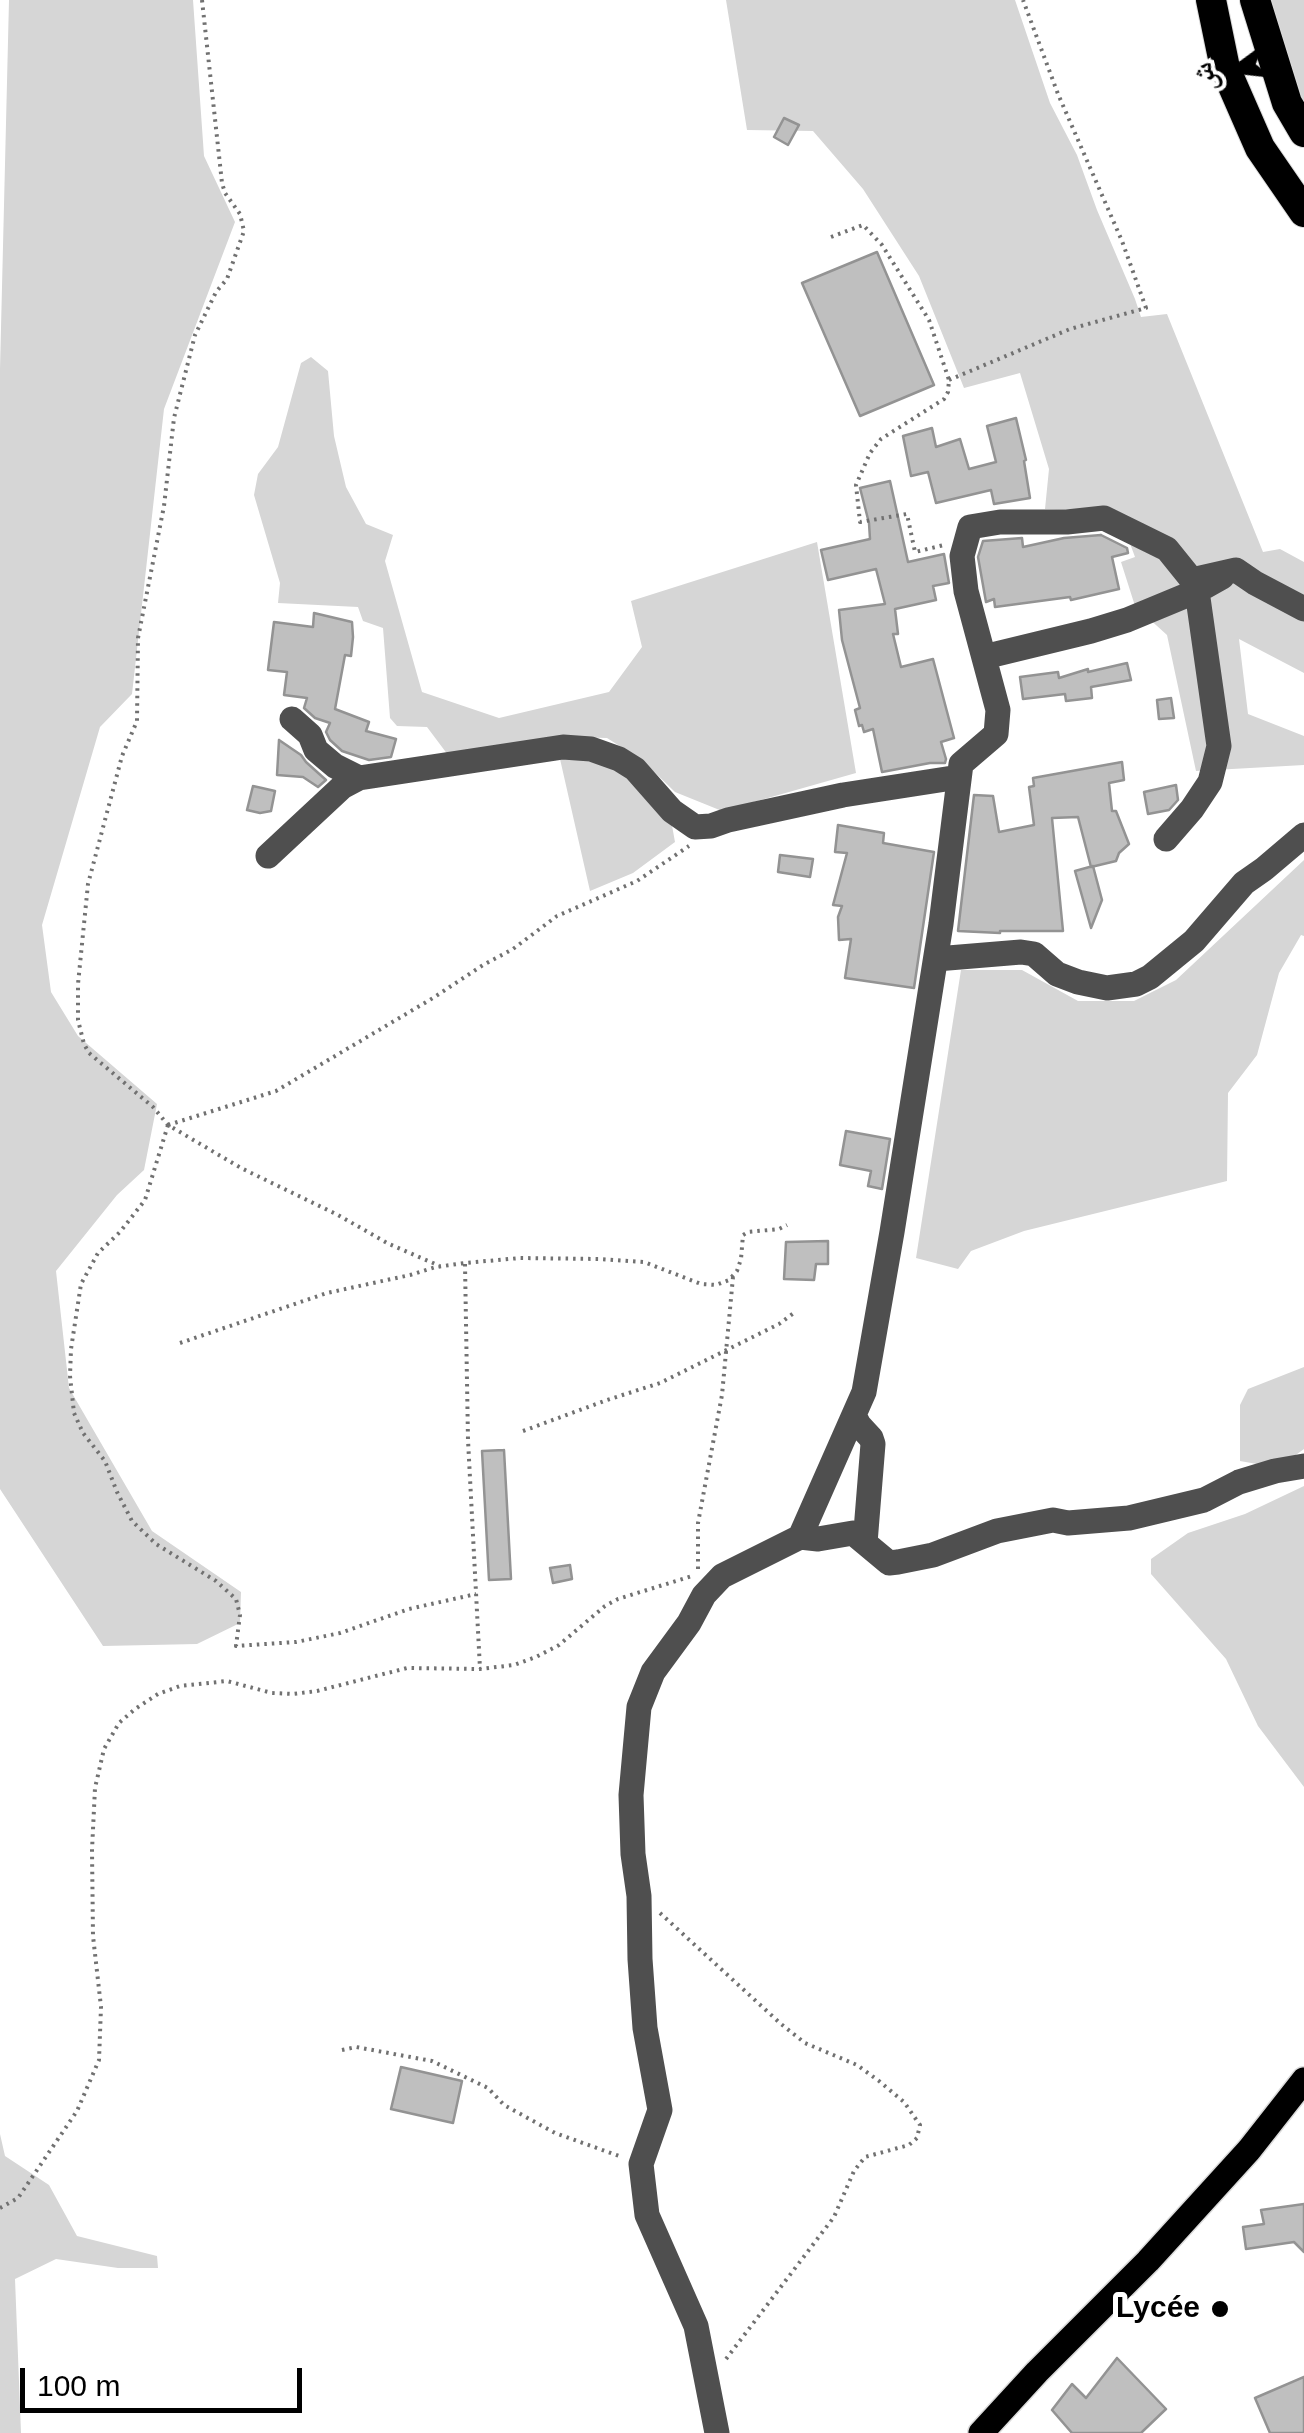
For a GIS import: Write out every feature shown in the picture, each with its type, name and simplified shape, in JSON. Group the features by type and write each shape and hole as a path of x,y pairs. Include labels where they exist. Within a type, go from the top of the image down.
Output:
{"highway":[{"path":"1211,0 1225,68 1260,148 1304,212"},
{"path":"1255,0 1288,104 1304,132"}],"main road":[{"path":"981,2433 1148,2261 1249,2150 1304,2080"}],"street":[{"path":"800,1537 864,1392 936,960 961,764 996,734 998,710 966,591 962,556 970,527 1104,518 1168,550 1192,580 1236,570 1304,608"},
{"path":"984,657 1127,620 1236,570"},
{"path":"1166,839 1210,782 1218,746 1197,591"},
{"path":"292,719 310,735 316,750 335,766 360,778"},
{"path":"268,856 342,787 360,778 564,747 591,749 618,758 635,769 672,812 694,827 842,795 959,777"},
{"path":"936,960 1021,952 1034,954 1057,974 1078,982 1107,988 1136,984 1194,941 1244,883 1304,834"},
{"path":"854,1415 873,1444 866,1544"},
{"path":"717,2433 696,2326 647,2216 640,2164 660,2110 645,2028 631,1795 639,1706 653,1672 704,1595 722,1576 800,1537 853,1533 889,1563 898,1562 933,1555 997,1531 1054,1520 1068,1523 1129,1518 1204,1500 1239,1482 1304,1466"}],"path":[{"path":"202,0 222,183 240,214 244,230 228,279 216,292 195,336 174,418 164,506 138,638 138,721 122,756 88,884 78,1020 89,1052 153,1107 168,1126 241,1168 440,1266"},
{"path":"948,380 1070,329 1146,308 1138,279 1058,94 1023,0"},
{"path":"831,237 863,224 882,245 929,320 948,380 944,399 882,439 870,453 856,485 860,522 907,514 915,552 966,540"},
{"path":"168,1126 276,1091 513,949 557,916 637,881 688,848 711,826"},
{"path":"168,1126 145,1200 98,1252 81,1284 70,1348 74,1412 83,1433 105,1461 132,1522 156,1544 216,1581 236,1600 240,1615 236,1646 296,1642 340,1633 408,1609 476,1594"},
{"path":"0,2208 18,2198 77,2112 99,2060 101,2006 93,1936 94,1804 104,1749 119,1723 158,1694 180,1686 227,1681 272,1693 293,1694 317,1692 407,1668 480,1669 514,1665 558,1646 618,1599 698,1574 698,1523 715,1443 733,1277 741,1258 743,1235 787,1225"},
{"path":"180,1343 327,1293 440,1266 520,1258 600,1259 644,1262 708,1286 733,1277"},
{"path":"465,1264 468,1440 480,1669"},
{"path":"523,1431 660,1383 780,1324 795,1312"},
{"path":"639,1896 781,2024 805,2043 857,2065 904,2102 920,2125 917,2138 909,2145 865,2157 854,2171 834,2217 728,2358 707,2375"},
{"path":"342,2050 356,2047 432,2061 488,2088 504,2105 555,2133 640,2164"}],"shaded area":[{"path":"9,0 193,0 204,156 235,222 164,409 132,694 100,727 42,925 51,992 78,1036 157,1104 144,1170 117,1195 56,1271 69,1388 152,1531 241,1592 240,1623 197,1644 103,1646 0,1489 0,369"},
{"path":"726,0 1015,0 1050,103 1077,155 1141,317 1167,314 1263,552 1280,549 1304,562 1304,673 1239,639 1248,714 1304,736 1304,765 1196,771 1167,635 1135,606 1121,562 1135,557 1118,511 1045,509 1049,469 1020,373 964,388 919,276 863,189 813,131 747,130"},
{"path":"1268,0 1304,0 1304,116"},
{"path":"311,357 328,371 334,436 346,487 366,524 393,535 385,561 422,692 499,718 609,692 642,647 631,601 817,542 856,773 722,811 675,792 643,761 607,738 565,737 451,759 427,727 397,726 390,718 383,628 363,621 358,607 278,603 280,583 254,495 258,474 278,447 301,363"},
{"path":"560,759 596,759 632,774 671,820 675,842 633,873 590,891"},
{"path":"1304,860 1304,936 1301,935 1279,973 1257,1055 1228,1093 1227,1181 1024,1231 971,1251 958,1269 916,1258 961,970 1022,970 1078,1001 1134,1001 1176,980"},
{"path":"1304,1367 1304,1449 1293,1457 1257,1464 1240,1461 1240,1405 1248,1389"},
{"path":"1304,1486 1304,1787 1258,1726 1226,1659 1151,1574 1151,1559 1188,1533 1245,1514"},
{"path":"0,2134 5,2156 49,2185 77,2236 157,2256 158,2268 118,2268 56,2259 15,2279 21,2433 0,2433"}],"building":[{"path":"784,118 799,125 788,145 774,137"},
{"path":"877,252 934,385 860,416 802,283"},
{"path":"1016,418 1030,498 994,504 991,490 936,503 928,472 911,476 903,436 932,428 936,447 960,439 969,469 996,462 987,426"},
{"path":"890,481 908,562 944,554 949,583 933,586 936,600 895,609 898,634 893,634 901,667 933,659 954,738 941,742 945,763 882,772 873,729 864,732 859,726 855,710 860,708 842,640 839,610 885,604 876,569 828,580 821,550 870,539 860,488"},
{"path":"1101,535 1127,548 1128,553 1112,557 1119,589 1071,600 1070,597 995,607 994,599 986,602 978,557 983,541 1022,538 1023,547"},
{"path":"314,613 352,622 351,656 345,655 335,709 369,722 366,731 396,739 391,757 369,760 342,751 326,732 330,723 315,718 304,708 307,698 284,695 287,672 268,670 274,622 313,627"},
{"path":"1127,663 1131,680 1091,687 1092,698 1066,701 1065,694 1023,699 1020,677 1058,672 1059,678"},
{"path":"1171,698 1174,718 1159,719 1157,700"},
{"path":"279,740 326,780 318,787 303,777 277,775"},
{"path":"1122,762 1124,780 1109,783 1112,811 1116,811 1129,844 1116,861 1091,867 1078,817 1052,818 1063,931 958,931 974,795 993,796 999,832 1034,825 1029,787 1034,786 1033,778"},
{"path":"1176,785 1178,800 1169,810 1148,814 1144,792"},
{"path":"253,786 275,791 271,811 247,810"},
{"path":"838,825 884,833 883,843 934,852 914,988 845,978 851,939 839,940 838,917 842,906 833,905 847,853 835,852"},
{"path":"780,855 813,859 810,877 778,872"},
{"path":"1093,866 1102,900 1091,928 1075,871"},
{"path":"846,1131 890,1139 882,1189 868,1186 871,1171 840,1165"},
{"path":"828,1241 828,1264 816,1264 814,1280 784,1279 786,1242"},
{"path":"504,1450 511,1579 489,1580 482,1451"},
{"path":"570,1565 572,1579 553,1583 550,1568"},
{"path":"401,2067 462,2081 453,2123 391,2109"},
{"path":"1304,2204 1304,2252 1294,2242 1246,2249 1243,2227 1264,2224 1261,2210"},
{"path":"1117,2358 1166,2409 1141,2433 1072,2433 1052,2410 1072,2384 1086,2398"},
{"path":"1304,2377 1304,2433 1270,2433 1255,2398"}],"place":[{"name":"Lycée","path":"1220,2309"}]}
